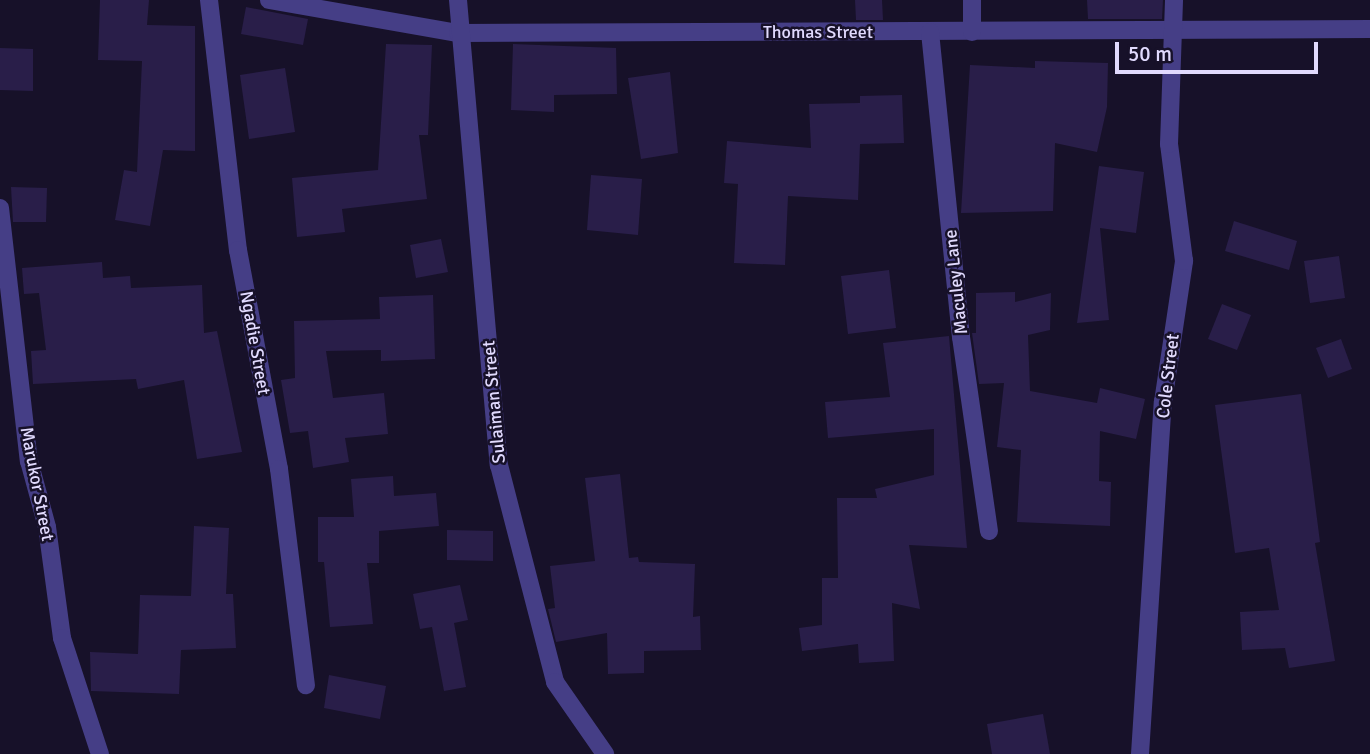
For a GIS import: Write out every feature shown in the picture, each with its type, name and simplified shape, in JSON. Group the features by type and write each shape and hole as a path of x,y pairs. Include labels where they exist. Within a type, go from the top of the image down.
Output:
{"street":[{"name":"Ngadie Street","path":"209,0 239,250 279,469 306,685"},
{"name":"Thomas Street","path":"269,0 458,33 972,32 1174,27 1370,29"},
{"name":"Sulaiman Street","path":"458,0 458,33 499,465 555,682 605,752"},
{"path":"972,0 972,32"},
{"name":"Cole Street","path":"1140,754 1163,402 1184,261 1169,144 1174,0"},
{"name":"Maculey Lane","path":"930,32 961,337 989,531"},
{"name":"Marukor Street","path":"0,208 29,461 47,527 62,638 100,754"}],"building":[{"path":"100,0 149,0 147,25 195,26 195,151 163,150 150,226 115,220 124,170 137,172 142,61 98,60"},
{"path":"855,0 882,0 883,20 856,20"},
{"path":"1087,0 1163,0 1162,19 1088,19"},
{"path":"246,7 308,19 303,45 241,34"},
{"path":"386,44 432,45 428,135 419,135 427,199 342,209 345,232 297,237 292,178 378,170"},
{"path":"513,44 616,48 617,94 554,95 554,112 511,110"},
{"path":"0,48 33,49 33,91 0,90"},
{"path":"1035,61 1108,63 1107,107 1097,152 1055,143 1053,211 961,213 970,65 1035,68"},
{"path":"285,68 295,132 249,139 240,75"},
{"path":"670,72 678,153 641,159 628,78"},
{"path":"902,95 904,143 860,144 858,200 788,196 785,265 734,263 738,184 724,183 727,141 811,148 809,104 860,103 860,96"},
{"path":"1099,166 1144,172 1136,233 1100,228 1109,320 1077,323"},
{"path":"591,175 642,179 638,235 587,230"},
{"path":"11,187 47,188 46,222 13,222"},
{"path":"1234,221 1297,241 1289,270 1225,251"},
{"path":"441,239 448,272 416,278 410,245"},
{"path":"1339,256 1345,298 1310,303 1304,261"},
{"path":"102,262 103,278 130,276 131,288 202,285 204,333 217,331 242,452 197,459 184,380 138,389 136,379 33,384 31,351 46,350 39,293 24,294 22,268"},
{"path":"889,270 896,328 848,334 841,276"},
{"path":"1015,292 1015,302 1051,293 1050,330 1028,335 1030,391 1097,403 1100,388 1145,399 1136,439 1100,431 1099,481 1111,482 1110,526 1017,522 1021,450 997,447 1004,383 979,384 972,333 976,333 976,293"},
{"path":"433,295 435,359 381,361 381,350 326,351 333,398 384,393 388,434 345,438 349,462 313,468 308,431 290,433 281,380 295,378 294,321 380,319 379,297"},
{"path":"1222,304 1251,315 1237,350 1208,339"},
{"path":"949,336 967,548 909,545 920,609 892,603 894,661 859,663 858,644 802,651 799,628 822,625 822,578 838,578 837,498 877,498 875,489 934,475 934,429 828,438 825,402 890,397 883,343"},
{"path":"1341,339 1352,369 1328,378 1316,348"},
{"path":"1301,394 1320,542 1315,543 1335,661 1289,668 1285,648 1242,650 1240,612 1279,610 1269,548 1235,553 1215,405"},
{"path":"620,474 629,558 638,557 639,562 695,564 693,617 700,616 701,650 644,651 644,673 608,674 607,633 556,642 548,609 555,608 550,566 595,561 585,478"},
{"path":"393,476 394,496 436,493 439,526 379,531 379,563 367,563 373,624 330,627 324,562 318,562 318,517 354,517 351,479"},
{"path":"194,526 229,528 226,594 233,594 236,648 181,650 179,694 91,691 90,652 138,654 140,595 191,596"},
{"path":"447,530 493,531 493,561 447,560"},
{"path":"460,585 468,620 454,623 466,687 444,691 432,627 420,629 413,594"},
{"path":"329,675 386,686 380,719 324,708"},
{"path":"1043,714 1050,754 992,754 987,724"}]}
